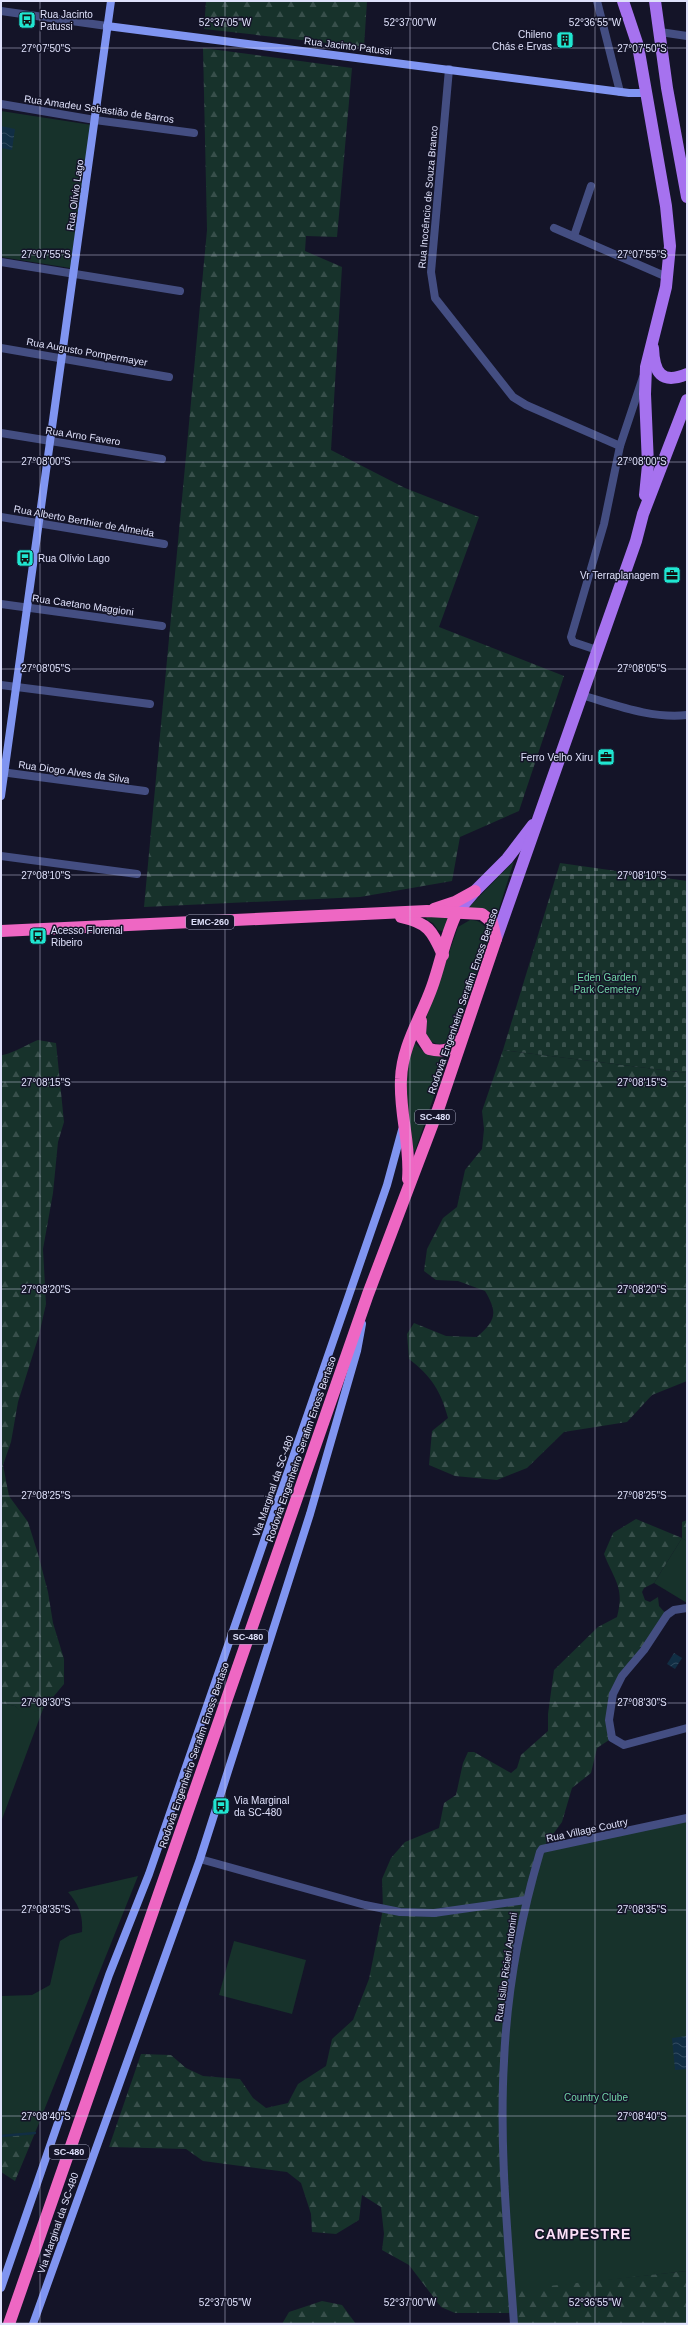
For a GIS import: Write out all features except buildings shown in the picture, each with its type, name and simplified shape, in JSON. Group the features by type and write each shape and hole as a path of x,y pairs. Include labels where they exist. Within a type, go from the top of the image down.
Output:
{"highway":[{"path":"427,911 455,902 475,891"},
{"name":"EMC-260","path":"1,931 390,914 427,911 474,913 487,916 492,922 496,939"},
{"name":"SC-480","path":"443,955 449,928 457,912"},
{"name":"EMC-260","path":"390,914 413,919 428,927 434,934 443,955"},
{"name":"Rodovia Engenheiro Serafim Enoss Bertaso","path":"10,2324 368,1294 445,1091 496,939"},
{"name":"Rodovia Engenheiro Serafim Enoss Bertaso","path":"406,1196 409,1163 400,1094 403,1060 407,1044 423,1011 443,955"},
{"path":"423,1011 420,1035 429,1049 446,1051 453,1048 462,1038"}],"main road":[{"name":"Rua Olívio Lago","path":"1,796 3,772 28,608 111,1"},
{"name":"Rodovia Engenheiro Serafim Enoss Bertaso","path":"623,1 638,46 666,206 670,246 667,277 653,343 646,367 645,394 648,465 643,514"},
{"path":"655,1 667,88 687,197"},
{"name":"Rua Jacinto Patussi","path":"107,26 620,92 646,93"},
{"path":"653,343 654,360 658,374 665,378 675,378 687,374"},
{"name":"Rodovia Engenheiro Serafim Enoss Bertaso","path":"496,939 636,542 643,514 687,400"},
{"name":"Rodovia Engenheiro Serafim Enoss Bertaso","path":"457,912 475,891 507,859 541,812"},
{"name":"Via Marginal da SC-480","path":"1,2288 109,1975 149,1874 387,1185 401,1135 403,1117"},
{"name":"Via Marginal da SC-480","path":"33,2324 200,1858 310,1514 357,1351 368,1294"}],"street":[{"path":"597,1 620,92"},
{"name":"Rua Jacinto Patussi","path":"1,11 107,26"},
{"path":"660,32 687,36"},
{"name":"Rua Inocêncio de Souza Branco","path":"449,69 431,272 435,298 513,397 526,405 620,446"},
{"name":"Rua Amadeu Sebastião de Barros","path":"1,104 95,120 194,133"},
{"path":"574,236 591,186"},
{"path":"554,228 667,277"},
{"path":"1,262 180,291"},
{"name":"Rua Augusto Pompermayer","path":"1,348 169,377"},
{"path":"597,650 573,642 571,637 604,524 620,446 646,367"},
{"name":"Rua Arno Favero","path":"1,433 162,459"},
{"name":"Rua Alberto Berthier de Almeida","path":"1,517 164,544"},
{"name":"Rua Caetano Maggioni","path":"1,604 162,626"},
{"path":"1,685 150,704"},
{"path":"581,695 641,712 673,716 687,715"},
{"name":"Rua Diogo Alves da Silva","path":"3,772 145,791"},
{"path":"1,856 137,874"},
{"path":"687,1608 674,1610 667,1615 644,1650 622,1676 613,1694 609,1720 612,1738 624,1745 687,1728"},
{"name":"Rua Village Coutry","path":"526,1900 542,1849 687,1818"},
{"name":"Rua Isilio Ricieri Antonini","path":"200,1858 365,1905 400,1912 434,1913 526,1900 510,1991 504,2061 504,2167 514,2324"}],"green space":[{"path":"206,1 367,1 364,47 204,29"},
{"path":"203,48 352,68 337,237 306,236 305,251 342,267 331,450 405,488 479,517 439,627 564,676 519,811 460,837 452,881 360,897 144,907 207,230"},
{"path":"1,111 92,125 70,268 1,257"},
{"path":"514,861 498,912 468,908"},
{"name":"Eden Garden Park Cemetery","path":"560,863 687,881 687,1073 503,1050"},
{"path":"425,914 451,917 445,932 438,930 433,923 427,920"},
{"path":"470,920 483,924 489,937 454,1038 443,1044 437,1044 426,1038 425,1021 458,927"},
{"path":"38,1040 56,1043 64,1122 58,1142 53,1193 43,1249 46,1304 39,1335 18,1402 11,1442 3,1465 9,1496 28,1522 38,1554 48,1592 53,1623 64,1659 64,1684 43,1709 25,1715 15,1706 1,1703 1,1055 5,1055"},
{"path":"412,1040 424,1052 447,1059 415,1151 413,1150 404,1083"},
{"path":"503,1050 687,1073 687,1381 652,1395 627,1422 564,1432 527,1468 497,1480 455,1476 429,1465 432,1431 448,1418 442,1400 434,1385 417,1365 409,1359 407,1334 414,1323 446,1336 477,1337 488,1326 493,1316 492,1305 485,1291 458,1281 436,1280 424,1271 427,1249 443,1218 457,1207 465,1170 482,1149 484,1129 482,1111"},
{"path":"636,1519 682,1538 654,1583 644,1588 642,1592 645,1600 650,1602 658,1597 659,1606 667,1615 613,1694 612,1738 597,1748 591,1773 572,1788 562,1822 542,1849 526,1900 504,2061 512,2290 687,2271 687,2324 514,2324 513,2313 455,2313 441,2307 409,2265 382,2250 384,2234 381,2207 362,2195 359,2220 336,2234 312,2232 311,2214 301,2183 287,2172 203,2161 186,2149 109,2147 141,2054 171,2055 186,2068 203,2076 240,2079 253,2098 266,2108 288,2103 298,2084 326,2066 332,2039 353,2020 369,1979 383,1909 382,1879 391,1858 405,1842 439,1828 444,1803 456,1795 463,1763 468,1752 474,1752 511,1773 517,1768 521,1755 548,1731 548,1714 554,1670 598,1627 617,1617 620,1598 619,1591 615,1577 604,1554 613,1533"},
{"path":"687,1520 687,1541 682,1538 682,1522"},
{"path":"682,1538 687,1541 687,1603 654,1583"},
{"path":"1,1703 15,1706 25,1714 43,1709 1,1822"},
{"name":"Country Clube","path":"687,1818 687,2271 512,2291 504,2061 510,1991 540,1852"},
{"path":"138,1876 35,2133 1,2136 1,1996 32,1995 50,1985 60,1941 70,1935 82,1932 80,1910 68,1892"},
{"path":"234,1941 306,1960 292,2014 219,1995"},
{"path":"35,2133 15,2181 1,2172 1,2136"},
{"path":"322,2301 342,2305 356,2324 282,2324 289,2312"}],"water":[{"path":"1,126 15,129 12,150 1,148"},
{"path":"674,1653 682,1658 675,1669 667,1664"},
{"path":"687,2036 687,2069 675,2070 672,2038"}],"waterway":[{"path":"1,2136 35,2133"}],"place":[{"name":"Rua Jacinto Patussi","path":"27,20"},
{"name":"Chileno Chás e Ervas","path":"565,40"},
{"name":"Rua Olívio Lago","path":"25,558"},
{"name":"Vr Terraplanagem","path":"672,575"},
{"name":"Ferro Velho Xiru","path":"606,757"},
{"name":"Acesso Florenal Ribeiro","path":"38,936"},
{"name":"Via Marginal da SC-480","path":"221,1806"}],"district":[{"name":"CAMPESTRE","path":"583,2234"}]}
